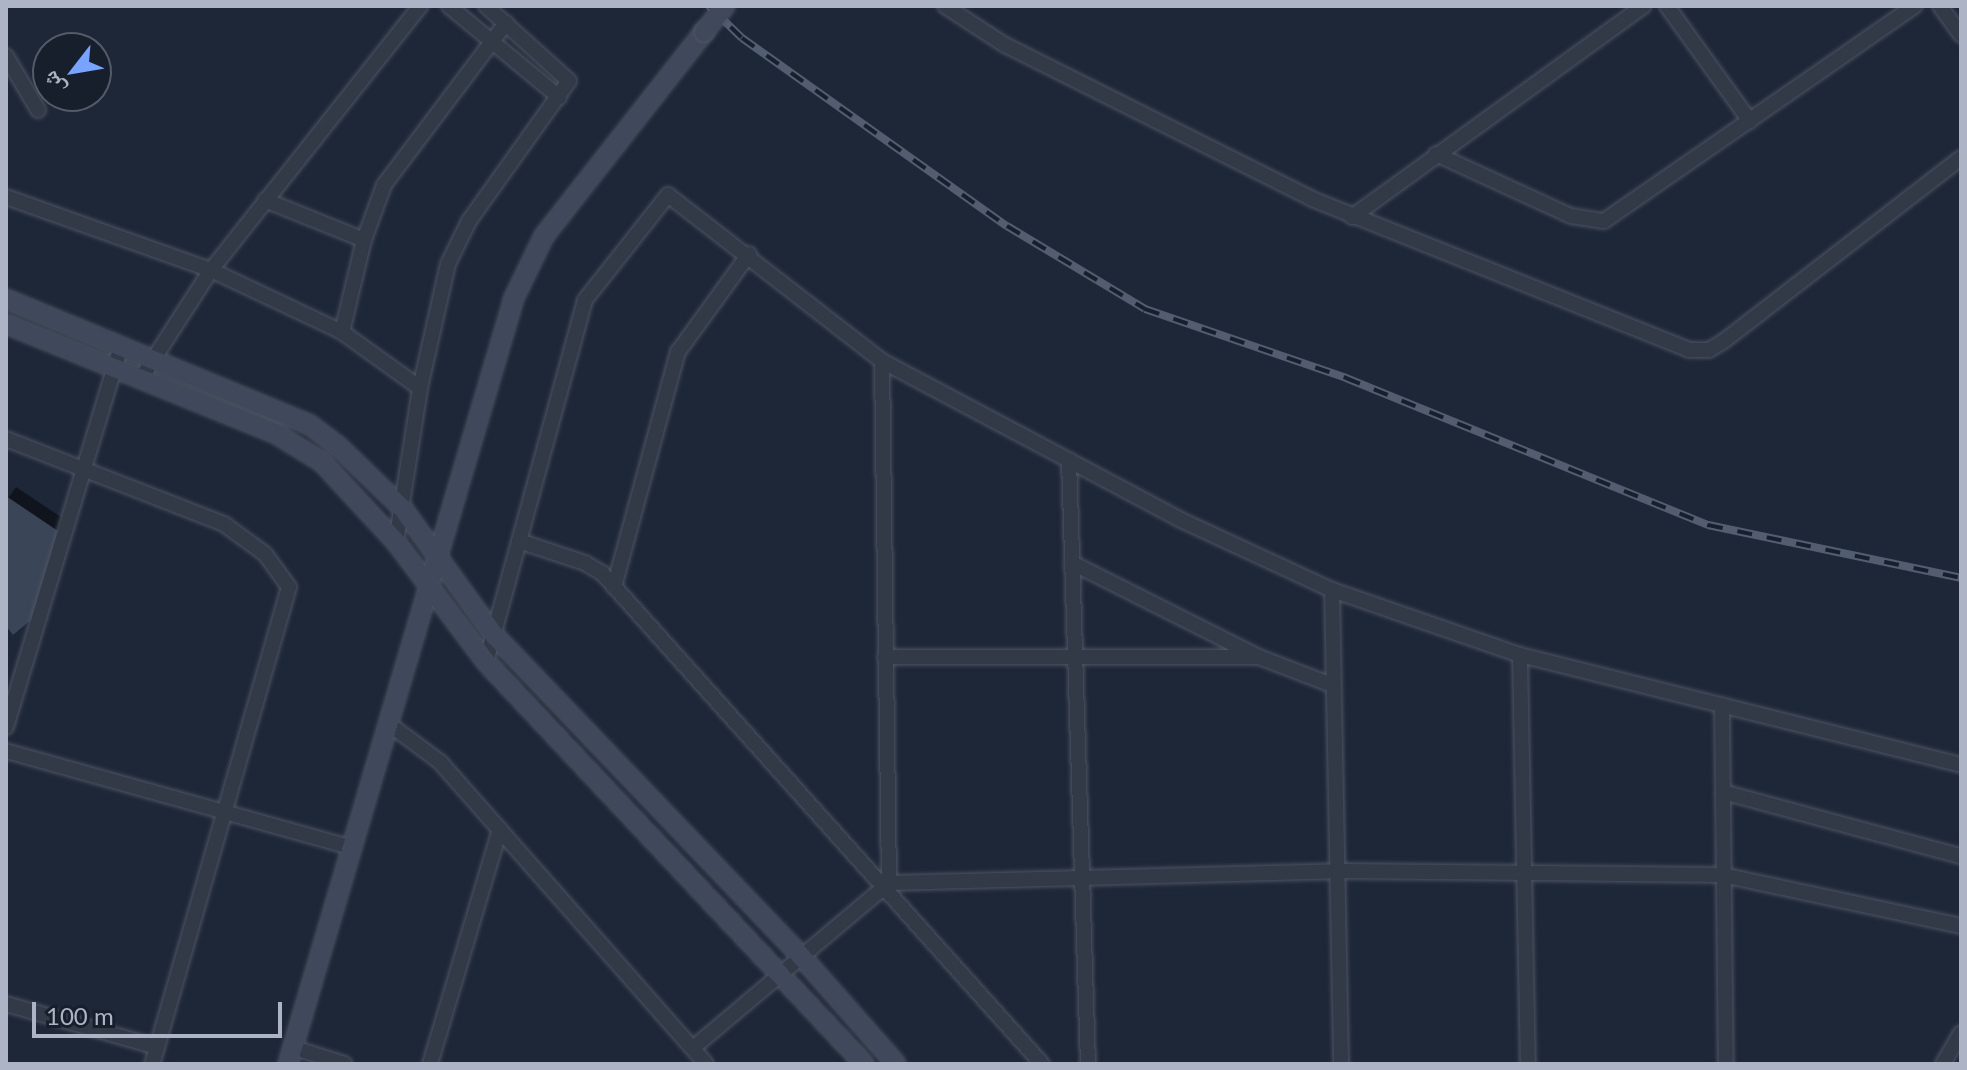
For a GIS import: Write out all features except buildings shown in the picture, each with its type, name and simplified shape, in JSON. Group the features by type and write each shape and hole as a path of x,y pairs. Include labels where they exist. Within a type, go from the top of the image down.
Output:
{"street":[{"path":"142,377 211,270 420,6"},
{"path":"449,6 559,97"},
{"path":"396,542 420,388 455,247 567,86 566,76 486,6"},
{"path":"345,1064 291,1056 349,847 439,559 491,363 534,254 725,6"},
{"path":"945,6 1069,78 1352,217 1689,350 1709,350 1961,158"},
{"path":"1352,217 1644,6"},
{"path":"1667,6 1750,121"},
{"path":"1436,154 1571,216 1604,221 1915,6"},
{"path":"1940,6 1961,35"},
{"path":"342,332 364,240 384,185 506,23"},
{"path":"6,56 32,100"},
{"path":"486,662 585,300 661,199 675,196 882,361 1069,460 1332,590 1520,655 1961,765"},
{"path":"6,197 211,270 342,332 420,388"},
{"path":"265,200 364,240"},
{"path":"614,587 678,352 749,254"},
{"path":"6,299 155,357 310,425 403,509 495,636 800,955 896,1064"},
{"path":"6,324 142,377 302,448 322,462 396,542 486,662 864,1064"},
{"path":"6,727 11,686 121,345"},
{"path":"882,361 886,886"},
{"path":"6,439 243,535 289,587 228,811 152,1064"},
{"path":"1069,460 1077,657 1078,876 1088,1064"},
{"path":"519,541 585,563 614,587 886,886 1042,1064"},
{"path":"1072,563 1259,657 1332,685"},
{"path":"1332,590 1341,1064"},
{"path":"1520,655 1528,1064"},
{"path":"885,657 1259,657"},
{"path":"1722,705 1726,1064"},
{"path":"389,724 440,762 706,1064"},
{"path":"6,751 349,847"},
{"path":"1723,792 1961,856"},
{"path":"430,1064 500,829"},
{"path":"693,1048 800,955 886,886 1078,876 1338,871 1723,875 1961,926"},
{"path":"6,1004 157,1047"},
{"path":"1943,1064 1961,1033"}],"railway":[{"path":"709,6 742,38 1007,226 1145,309 1346,378 1708,525 1961,578"}]}
